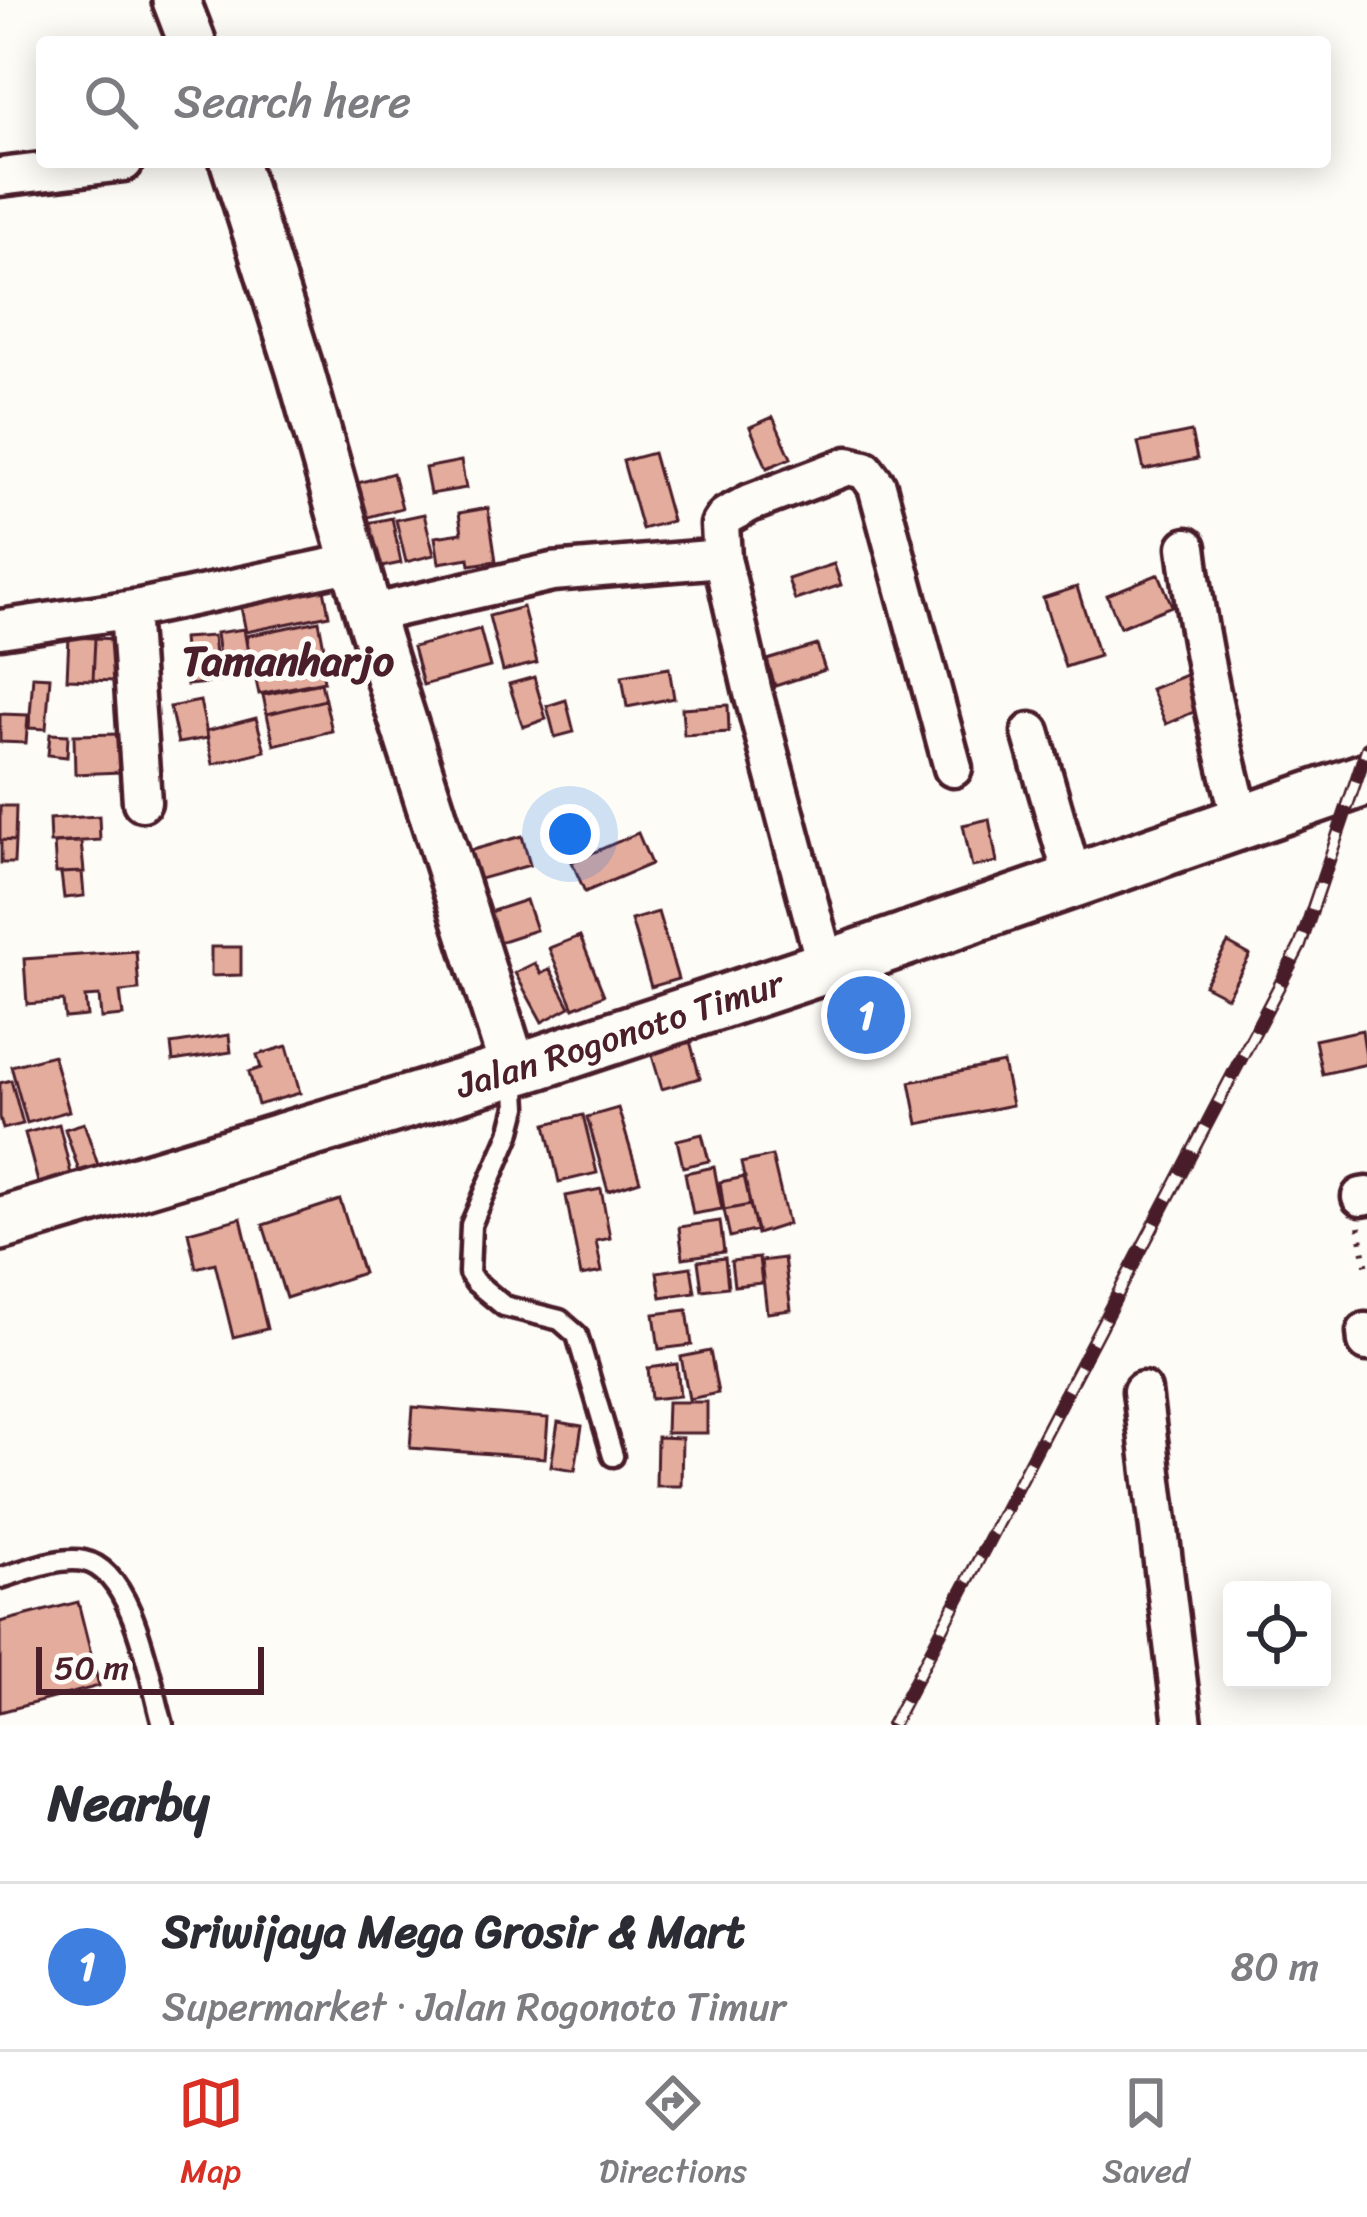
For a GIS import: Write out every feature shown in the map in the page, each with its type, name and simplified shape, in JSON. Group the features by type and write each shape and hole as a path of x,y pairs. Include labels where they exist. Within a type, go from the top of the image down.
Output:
{"main road":[{"name":"Jalan Rogonoto Timur","path":"0,1225 514,1070 1367,779"}],"street":[{"path":"176,0 189,36"},
{"path":"0,177 74,168"},
{"path":"236,168 300,370 369,614 514,1070"},
{"path":"826,967 722,558 720,525 727,516 848,466 865,470 877,486 952,768"},
{"path":"1187,547 1198,633 1241,823"},
{"path":"369,614 552,572 722,558"},
{"path":"0,629 129,610 355,562"},
{"path":"129,610 142,802"},
{"path":"1031,733 1074,881"},
{"path":"1366,1332 1367,1342"},
{"path":"1142,1391 1183,1725"}],"lane":[{"path":"514,1070 517,1107 471,1225 469,1273 504,1306 560,1320 577,1334 613,1456"},
{"path":"0,1578 64,1561 81,1560 101,1567 118,1583 129,1605 163,1725"}],"building":[{"path":"773,417 791,458 767,468 750,427"},
{"path":"1191,432 1197,459 1144,470 1138,443"},
{"path":"653,453 672,521 642,529 623,461"},
{"path":"461,461 466,488 430,494 425,468"},
{"path":"393,473 402,508 361,519 351,485"},
{"path":"488,508 496,561 470,565 469,558 439,563 435,537 462,533 459,513"},
{"path":"424,514 434,555 406,562 396,520"},
{"path":"392,518 401,563 377,568 368,523"},
{"path":"834,564 841,585 795,600 788,579"},
{"path":"1159,574 1172,606 1120,627 1107,595"},
{"path":"1077,587 1099,656 1065,667 1043,598"},
{"path":"324,589 329,615 246,632 241,607"},
{"path":"523,607 537,663 503,671 489,616"},
{"path":"319,621 325,653 252,668 246,636"},
{"path":"244,629 252,677 222,681 216,633"},
{"path":"480,629 490,667 423,685 413,647"},
{"path":"213,636 218,682 187,685 183,638"},
{"path":"69,637 95,638 93,680 67,679"},
{"path":"95,638 115,639 113,681 93,680"},
{"path":"817,645 825,670 775,686 767,660"},
{"path":"320,658 324,681 259,694 254,671"},
{"path":"669,668 674,698 627,707 622,676"},
{"path":"1193,672 1207,706 1166,724 1151,689"},
{"path":"33,676 50,677 46,729 29,728"},
{"path":"534,677 546,719 523,727 509,684"},
{"path":"321,683 325,700 267,714 263,695"},
{"path":"325,700 332,731 274,745 267,714"},
{"path":"566,700 574,732 555,737 547,706"},
{"path":"200,701 208,738 178,743 170,707"},
{"path":"728,705 729,732 684,735 682,708"},
{"path":"0,714 28,715 26,743 0,742"},
{"path":"256,718 265,751 213,764 206,731"},
{"path":"50,734 68,735 67,757 48,755"},
{"path":"119,734 120,772 75,774 74,735"},
{"path":"0,806 16,806 15,841 0,840"},
{"path":"579,809 593,845 576,852 562,817"},
{"path":"99,816 100,840 50,843 49,819"},
{"path":"989,819 997,862 972,867 963,825"},
{"path":"638,833 651,864 585,892 572,862"},
{"path":"522,836 530,865 473,881 465,852"},
{"path":"1,840 15,841 14,863 1,863"},
{"path":"81,842 84,872 56,873 54,843"},
{"path":"82,872 84,896 64,898 61,873"},
{"path":"526,900 536,930 493,944 483,914"},
{"path":"658,912 678,979 651,987 631,920"},
{"path":"580,936 604,995 574,1008 549,948"},
{"path":"1228,943 1250,955 1227,997 1204,985"},
{"path":"211,947 241,947 241,975 211,976"},
{"path":"136,951 139,990 120,992 123,1016 101,1018 99,996 85,997 87,1016 65,1018 63,1001 27,1004 24,959"},
{"path":"535,963 541,974 550,969 570,1007 542,1022 515,973"},
{"path":"1362,1030 1367,1064 1322,1074 1315,1040"},
{"path":"229,1035 231,1052 173,1061 171,1044"},
{"path":"690,1041 700,1078 662,1089 651,1052"},
{"path":"287,1046 300,1093 258,1105 249,1072 261,1068 257,1055"},
{"path":"53,1055 69,1111 27,1123 11,1066"},
{"path":"1003,1063 1012,1105 918,1124 910,1082"},
{"path":"11,1080 23,1124 3,1129 0,1083"},
{"path":"618,1108 640,1181 608,1191 587,1117"},
{"path":"583,1115 597,1173 559,1182 546,1124"},
{"path":"84,1123 99,1168 80,1174 65,1129"},
{"path":"59,1124 72,1178 39,1186 25,1133"},
{"path":"702,1134 709,1161 683,1167 677,1140"},
{"path":"772,1156 788,1224 757,1234 741,1163"},
{"path":"714,1167 722,1209 693,1214 685,1173"},
{"path":"745,1177 750,1205 724,1210 720,1182"},
{"path":"601,1189 610,1238 596,1241 602,1272 581,1276 566,1196"},
{"path":"340,1200 363,1273 286,1298 263,1225"},
{"path":"750,1205 757,1230 730,1237 724,1210"},
{"path":"241,1218 267,1329 233,1337 215,1263 196,1268 188,1232"},
{"path":"720,1221 724,1252 683,1258 679,1227"},
{"path":"725,1258 728,1287 702,1290 698,1261"},
{"path":"759,1258 762,1283 734,1286 731,1261"},
{"path":"784,1258 791,1310 767,1313 761,1261"},
{"path":"691,1267 695,1292 661,1297 657,1272"},
{"path":"687,1310 692,1345 659,1349 654,1314"},
{"path":"710,1351 718,1393 689,1399 681,1357"},
{"path":"677,1364 680,1396 651,1399 648,1368"},
{"path":"667,1402 707,1402 707,1433 666,1433"},
{"path":"413,1407 548,1418 545,1458 410,1448"},
{"path":"558,1422 582,1426 575,1470 551,1466"},
{"path":"657,1437 682,1438 681,1486 656,1486"},
{"path":"78,1602 99,1686 0,1712 0,1622"}],"railway":[{"path":"892,1725 1300,946 1367,748"}],"place":[{"name":"Sriwijaya Mega Grosir & Mart","path":"866,1015"}],"district":[{"name":"Tamanharjo","path":"288,661"}]}
